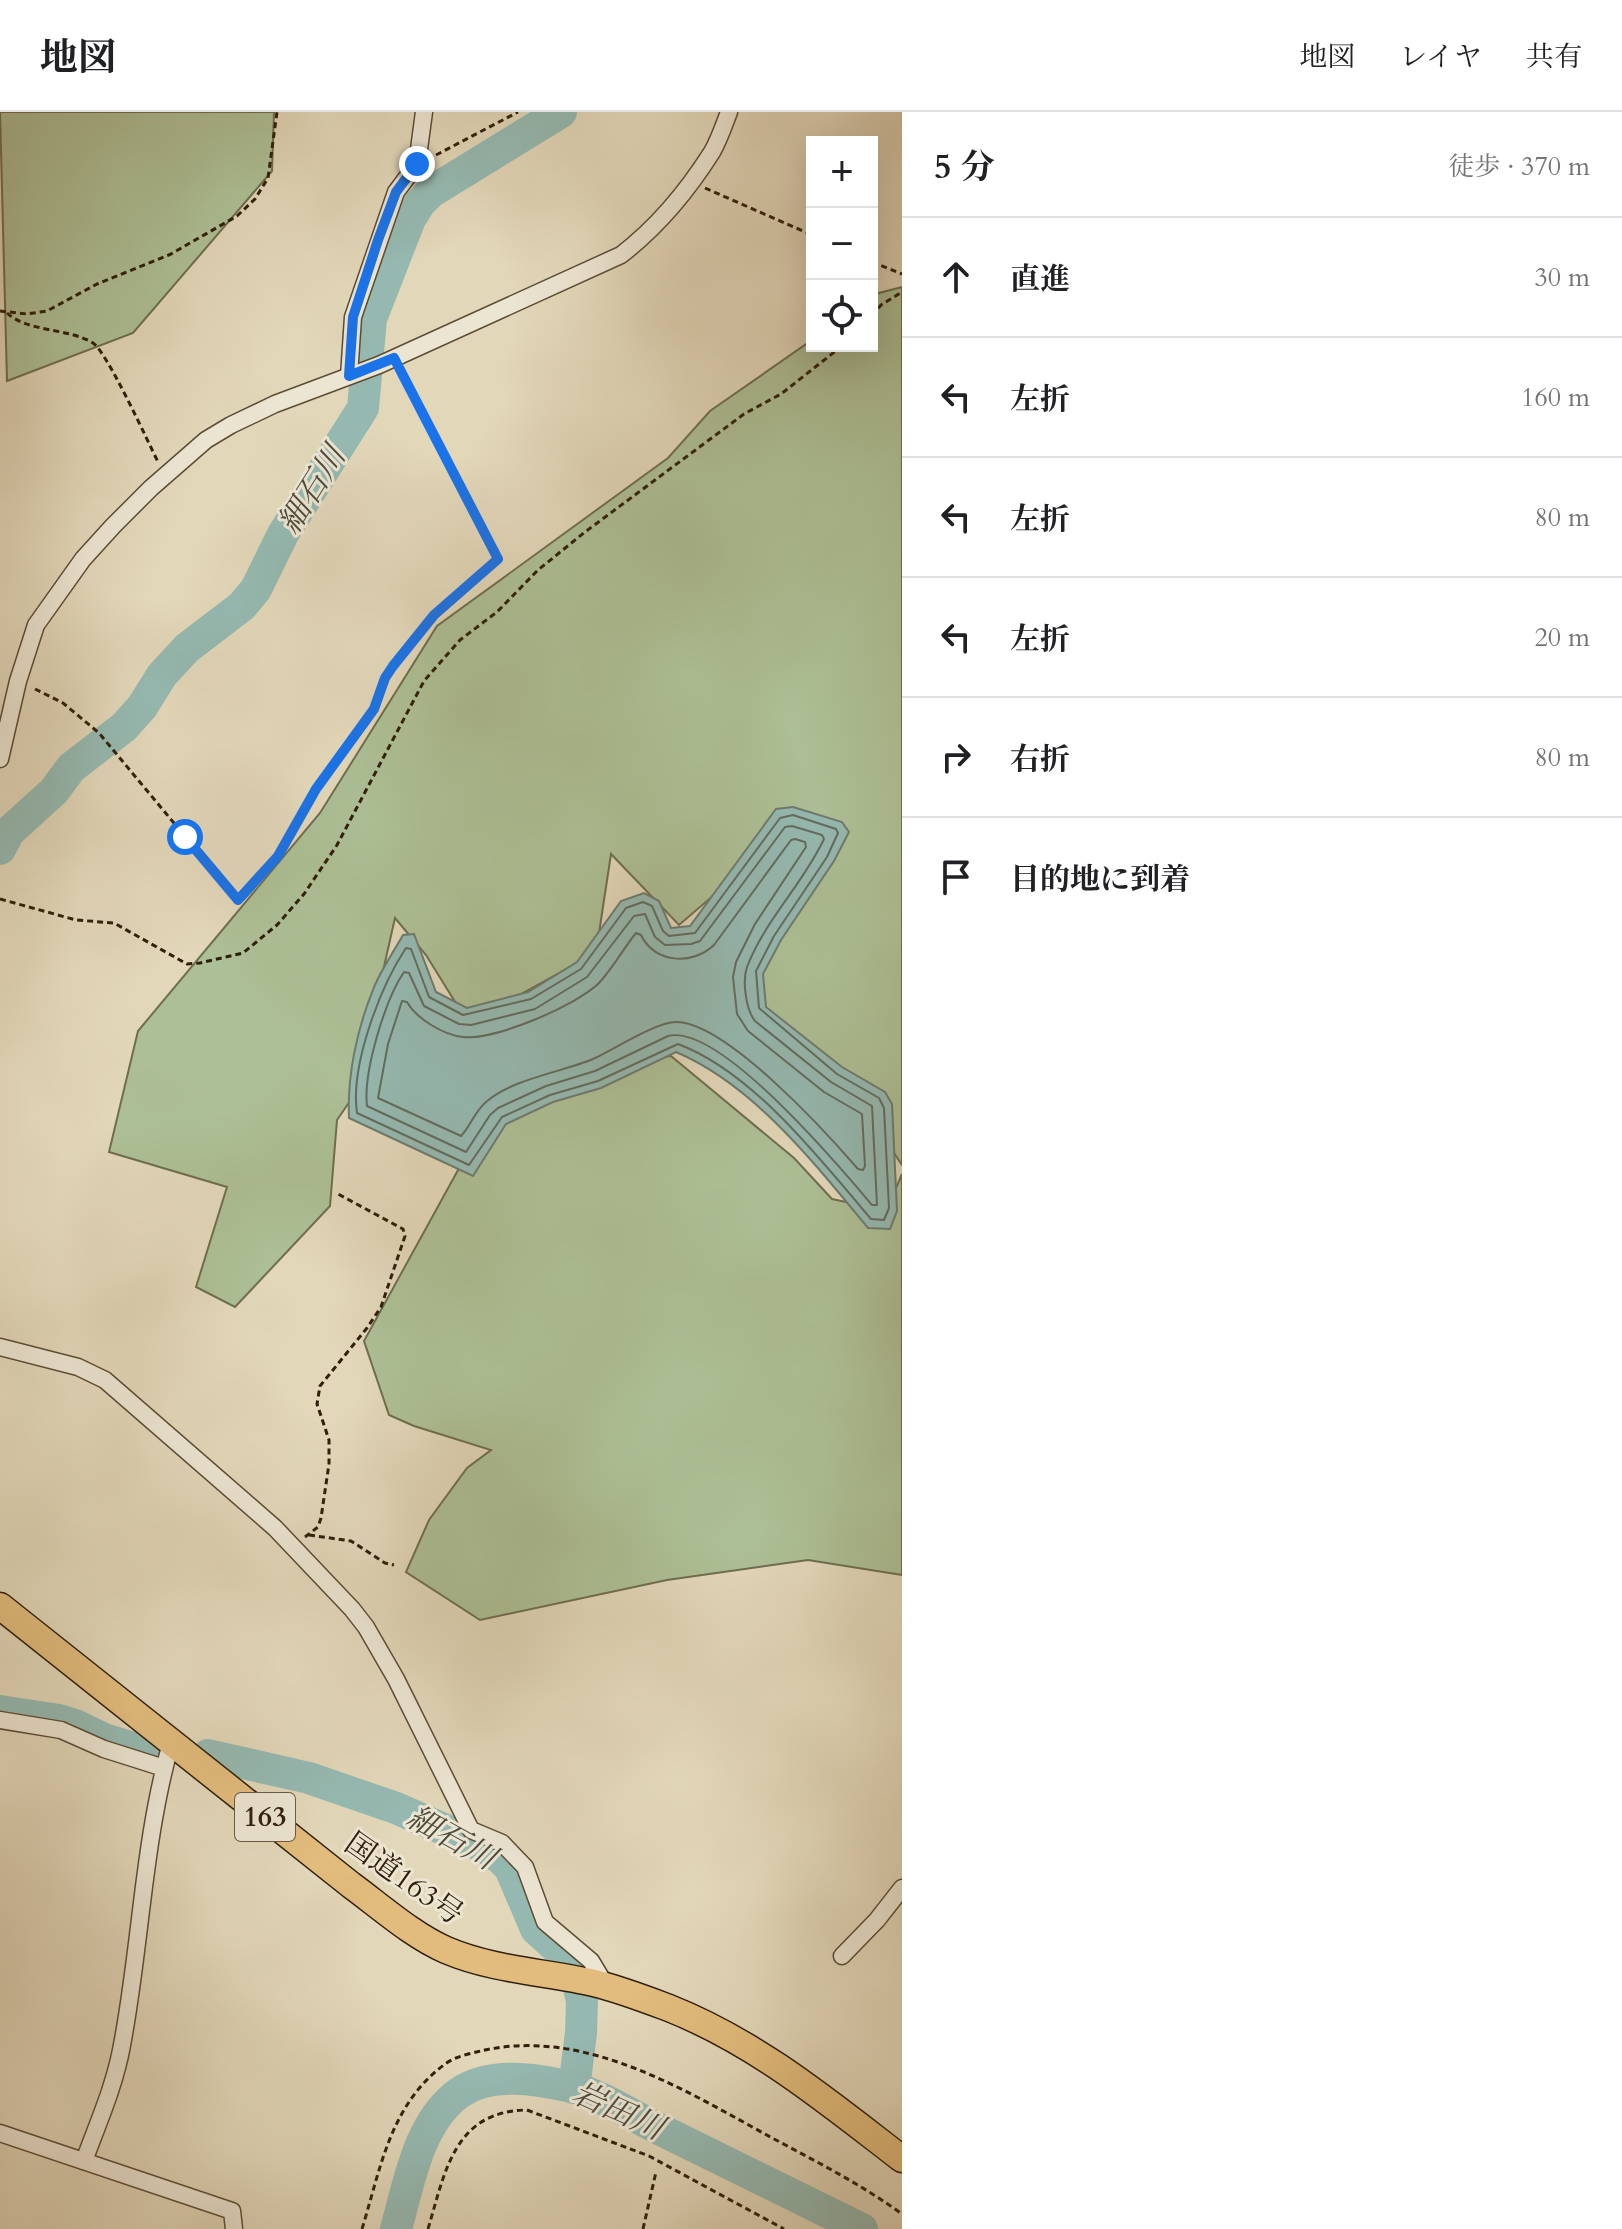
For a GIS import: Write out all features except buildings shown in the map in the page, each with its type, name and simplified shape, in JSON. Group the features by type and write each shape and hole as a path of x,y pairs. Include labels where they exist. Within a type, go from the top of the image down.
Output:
{"highway":[{"name":"国道163号","path":"0,1606 351,1885 443,1949 477,1961 599,1984 671,2009 730,2036 792,2074 902,2159"}],"street":[{"path":"353,375 353,317 396,192 417,164 424,112"},
{"path":"0,759 18,681 36,625 83,559 165,476 206,440 231,425 275,404 387,361 621,255 643,238 691,182 714,150 729,112"},
{"path":"0,1347 78,1367 105,1380 291,1545 366,1627 429,1742 471,1830 502,1843 525,1867 545,1922 591,1961 599,1984"},
{"path":"0,1720 61,1730 104,1749 164,1768"},
{"path":"84,2161 122,2047 147,1858 171,1743"},
{"path":"842,1956 877,1920 902,1888"},
{"path":"0,2133 232,2211 234,2229"}],"path":[{"path":"0,311 27,314 47,311 97,284 171,254 245,210 268,178 277,112"},
{"path":"417,164 518,112"},
{"path":"691,182 806,232"},
{"path":"878,264 902,274"},
{"path":"878,309 902,292"},
{"path":"7,312 8,316 23,323 79,337 100,349 165,476"},
{"path":"0,899 76,920 114,923 187,964 243,953 277,925 321,871 424,681 460,640 497,612 538,570 585,532 744,414 781,394 834,352"},
{"path":"18,681 63,703 99,733 238,900 278,856 316,789 374,709 385,678 393,666 434,615 498,559 387,361"},
{"path":"291,1545 318,1527 321,1518 329,1464 329,1440 317,1404 320,1386 381,1307 405,1236 403,1229 338,1194"},
{"path":"308,1535 351,1541 385,1563 394,1565"},
{"path":"362,2229 395,2123 417,2090 448,2062 470,2053 522,2046 594,2055 639,2071 710,2103 871,2192 902,2214"},
{"path":"428,2229 442,2182 460,2139 481,2122 517,2110 527,2110 649,2156 784,2229"},
{"path":"643,2229 656,2172"}],"green space":[{"path":"0,112 274,112 272,171 133,333 7,381"},
{"path":"902,287 902,1165 852,1091 739,1003 811,812 679,925 611,854 596,953 516,997 462,1013 426,955 395,918 381,980 368,1075 337,1120 330,1206 235,1307 196,1287 227,1187 109,1152 138,1031 320,813 437,626 668,458 710,411 806,344 806,352 878,352 879,293"},
{"path":"671,1056 794,1158 832,1199 860,1205 892,1198 902,1174 902,1575 808,1560 667,1580 480,1620 406,1572 429,1520 467,1468 491,1450 389,1415 364,1341 485,1121 585,1067"}],"water":[{"path":"793,807 842,822 849,832 763,974 766,1007 842,1067 885,1092 892,1104 897,1211 890,1229 868,1228 805,1153 757,1105 704,1066 676,1052 601,1088 553,1102 506,1124 473,1176 349,1118 351,1069 362,1021 376,983 403,935 414,934 436,992 467,1008 528,992 577,962 621,901 644,893 659,901 671,928 690,926 776,809"}],"waterway":[{"name":"細石川","path":"0,849 9,832 54,791 71,768 124,727 142,707 162,675 187,648 242,606 256,589 283,534 363,408 371,319 410,219 420,203 431,192 561,112"},
{"name":"細石川","path":"0,1711 59,1720 104,1739 150,1753"},
{"name":"細石川","path":"208,1755 309,1778 396,1808 484,1847 500,1858 510,1868 536,1929 573,1963 582,2001 574,2088"},
{"name":"岩田川","path":"396,2229 417,2155 434,2120 459,2093 499,2079 557,2084 592,2094 862,2229"}],"route":[{"path":"185,837 238,900 278,856 316,789 374,709 385,678 393,666 434,615 498,559 394,358 349,376 353,317 396,192 417,164"}]}
